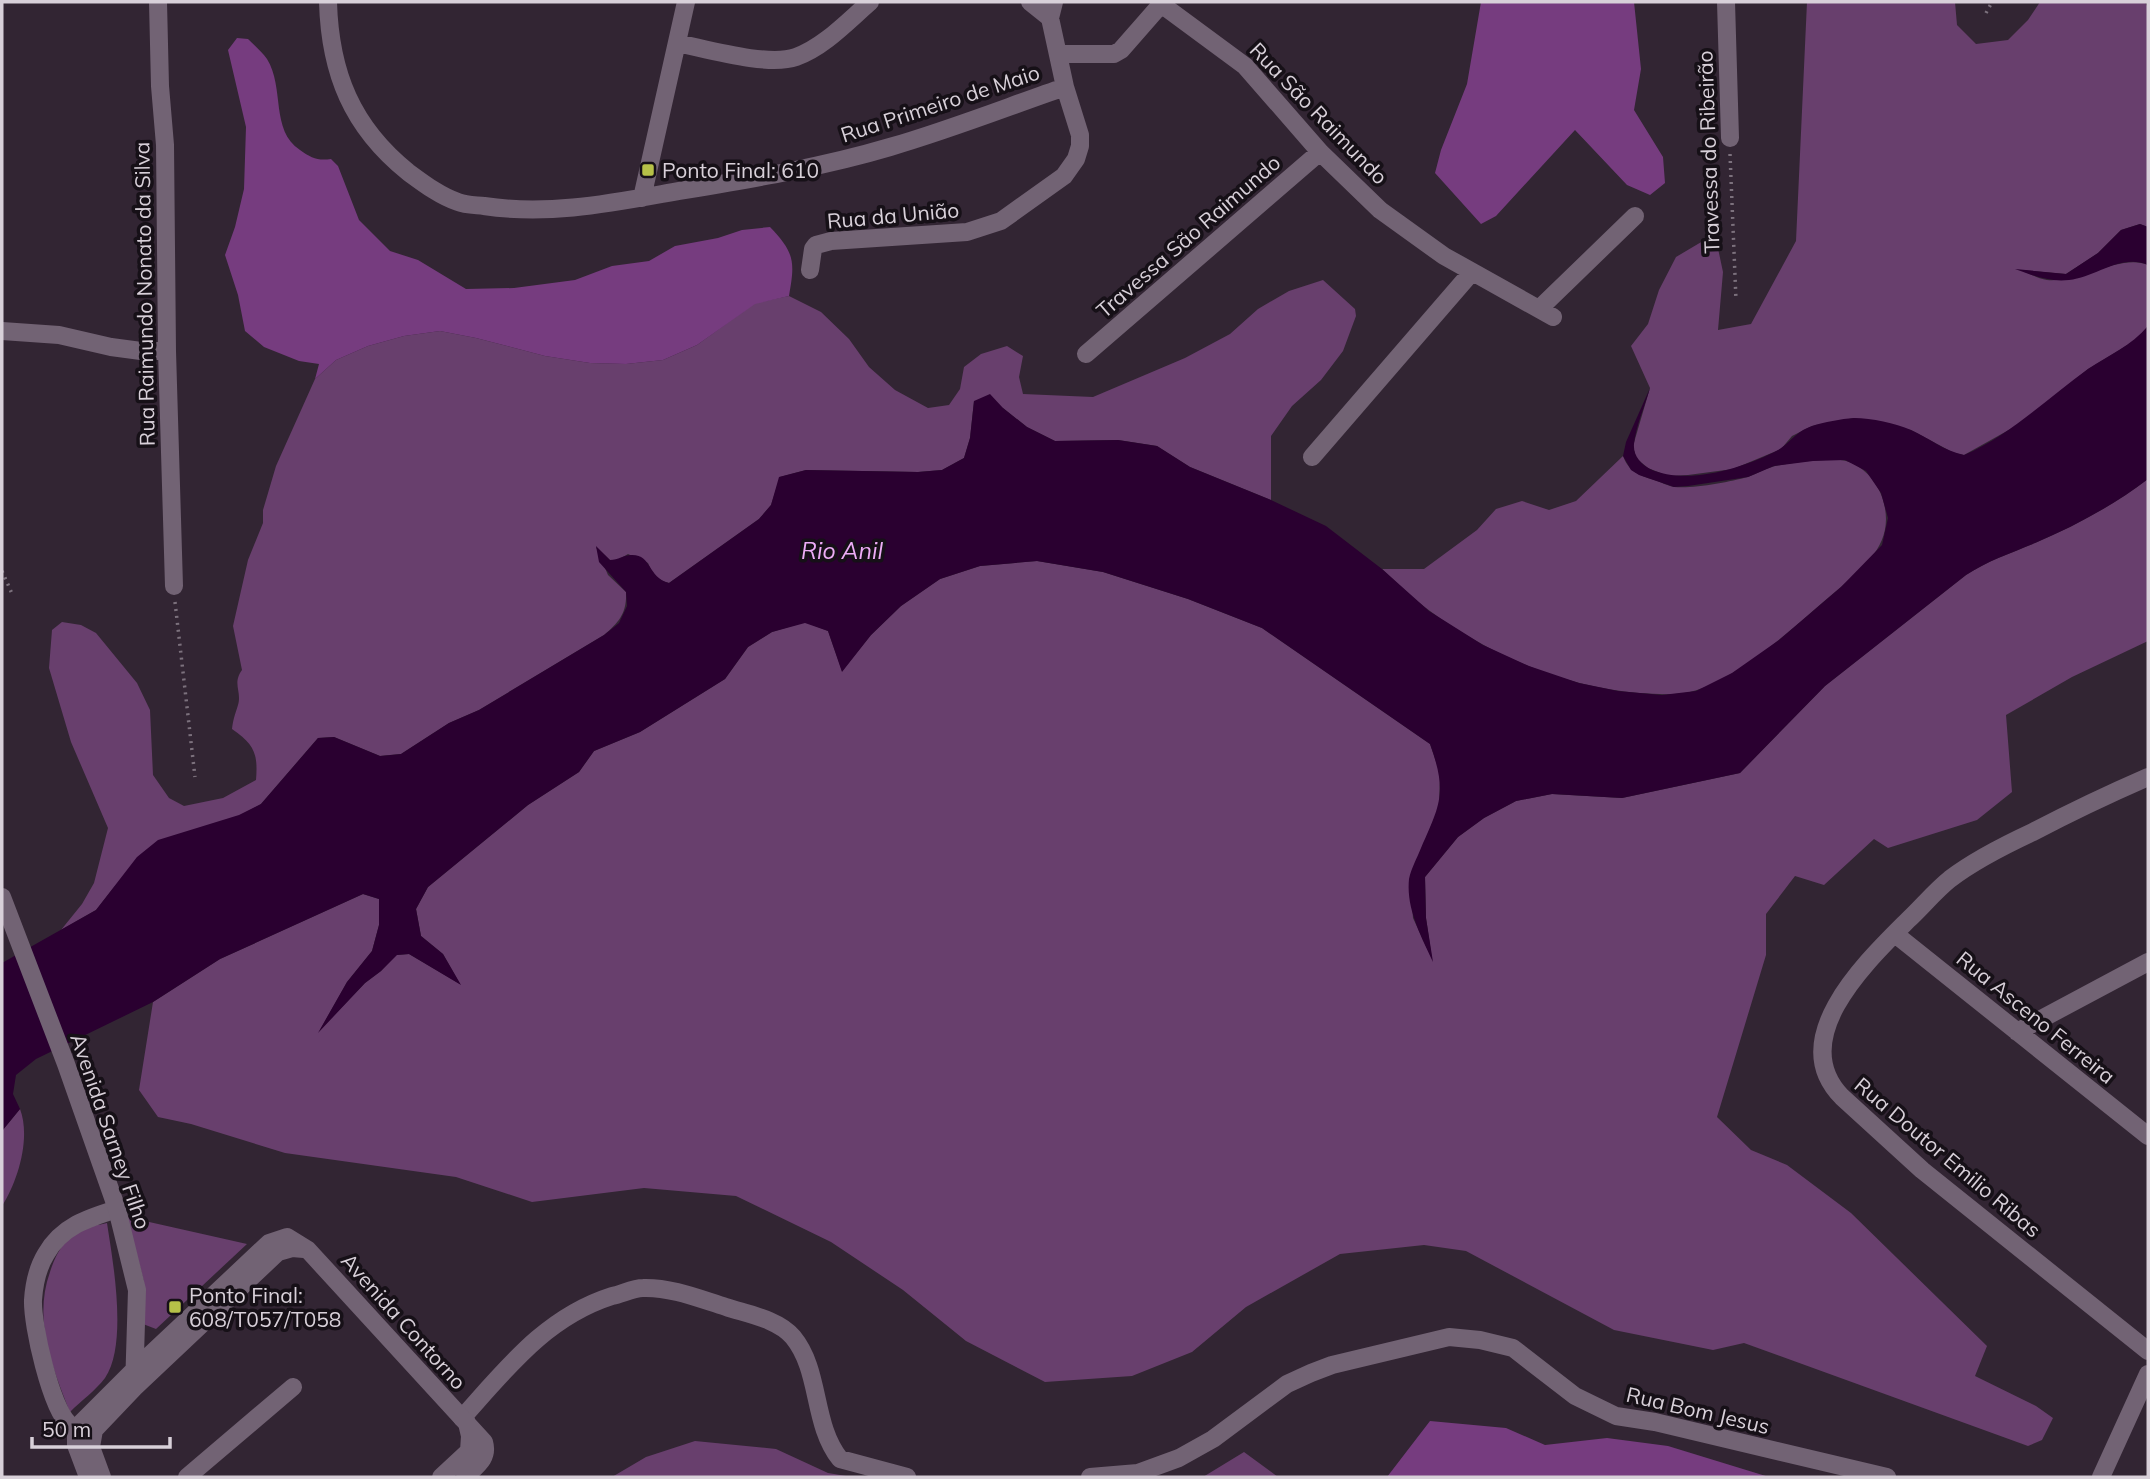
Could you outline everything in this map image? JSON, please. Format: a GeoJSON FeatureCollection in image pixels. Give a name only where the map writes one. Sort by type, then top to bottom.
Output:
{"type":"FeatureCollection","features":[{"type":"Feature","properties":{"kind":"street","name":"Rua Raimundo Nonato da Silva"},"geometry":{"type":"LineString","coordinates":[[158,2],[160,86],[165,145],[167,351],[174,586]]}},
{"type":"Feature","properties":{"kind":"street","name":"Rua Primeiro de Maio"},"geometry":{"type":"LineString","coordinates":[[328,2],[331,49],[340,78],[359,120],[385,153],[423,183],[458,202],[498,208],[563,210],[767,175],[889,148],[1065,87]]}},
{"type":"Feature","properties":{"kind":"street"},"geometry":{"type":"LineString","coordinates":[[642,198],[686,2]]}},
{"type":"Feature","properties":{"kind":"street"},"geometry":{"type":"LineString","coordinates":[[677,43],[766,60],[781,60],[795,57],[817,46],[870,2]]}},
{"type":"Feature","properties":{"kind":"street"},"geometry":{"type":"LineString","coordinates":[[1030,2],[1052,10],[1065,87]]}},
{"type":"Feature","properties":{"kind":"street","name":"Travessa do Ribeirão"},"geometry":{"type":"LineString","coordinates":[[1726,2],[1730,138]]}},
{"type":"Feature","properties":{"kind":"street"},"geometry":{"type":"LineString","coordinates":[[1059,54],[1114,54],[1121,50],[1162,3]]}},
{"type":"Feature","properties":{"kind":"street","name":"Rua São Raimundo"},"geometry":{"type":"LineString","coordinates":[[1162,3],[1245,66],[1320,152],[1380,209],[1471,273],[1546,313],[1635,216]]}},
{"type":"Feature","properties":{"kind":"street","name":"Rua da União"},"geometry":{"type":"LineString","coordinates":[[810,270],[813,249],[822,243],[967,232],[1002,221],[1064,176],[1076,159],[1080,135],[1065,87]]}},
{"type":"Feature","properties":{"kind":"street","name":"Travessa São Raimundo"},"geometry":{"type":"LineString","coordinates":[[1086,354],[1320,152]]}},
{"type":"Feature","properties":{"kind":"street"},"geometry":{"type":"LineString","coordinates":[[1312,457],[1471,273]]}},
{"type":"Feature","properties":{"kind":"street"},"geometry":{"type":"LineString","coordinates":[[2,331],[59,335],[141,351],[167,351]]}},
{"type":"Feature","properties":{"kind":"street","name":"Rua Doutor Emilio Ribas"},"geometry":{"type":"LineString","coordinates":[[2148,777],[2004,846],[1949,879],[1843,991],[1828,1024],[1822,1046],[1823,1069],[1829,1085],[1922,1170],[2148,1351]]}},
{"type":"Feature","properties":{"kind":"street","name":"Avenida Sarney Filho"},"geometry":{"type":"LineString","coordinates":[[2,897],[66,1064],[117,1209],[137,1290],[134,1388]]}},
{"type":"Feature","properties":{"kind":"street","name":"Rua Asceno Ferreira"},"geometry":{"type":"LineString","coordinates":[[1895,934],[2148,1136]]}},
{"type":"Feature","properties":{"kind":"street"},"geometry":{"type":"LineString","coordinates":[[2017,1031],[2148,962]]}},
{"type":"Feature","properties":{"kind":"street"},"geometry":{"type":"LineString","coordinates":[[85,1429],[68,1423],[52,1392],[40,1351],[33,1302],[35,1285],[39,1267],[55,1241],[72,1226],[117,1209]]}},
{"type":"Feature","properties":{"kind":"street","name":"Avenida Contorno"},"geometry":{"type":"LineString","coordinates":[[85,1429],[135,1369],[269,1243],[287,1237],[308,1250],[484,1442],[486,1451],[483,1460],[465,1477]]}},
{"type":"Feature","properties":{"kind":"street"},"geometry":{"type":"LineString","coordinates":[[88,1477],[76,1445],[85,1429],[134,1388],[278,1252],[292,1248],[308,1250]]}},
{"type":"Feature","properties":{"kind":"street"},"geometry":{"type":"LineString","coordinates":[[440,1477],[468,1451],[470,1436],[464,1420],[516,1357],[561,1319],[602,1300],[642,1287],[687,1295],[774,1323],[792,1335],[804,1355],[827,1438],[840,1459],[907,1477]]}},
{"type":"Feature","properties":{"kind":"street","name":"Rua Bom Jesus"},"geometry":{"type":"LineString","coordinates":[[1090,1477],[1138,1473],[1179,1458],[1213,1439],[1287,1384],[1311,1373],[1371,1355],[1449,1337],[1480,1340],[1513,1348],[1575,1396],[1616,1416],[1655,1422],[1886,1477]]}},
{"type":"Feature","properties":{"kind":"street"},"geometry":{"type":"LineString","coordinates":[[2101,1477],[2148,1374]]}},
{"type":"Feature","properties":{"kind":"street"},"geometry":{"type":"LineString","coordinates":[[187,1477],[293,1387]]}},
{"type":"Feature","properties":{"kind":"street"},"geometry":{"type":"LineString","coordinates":[[85,1429],[102,1477]]}},
{"type":"Feature","properties":{"kind":"path"},"geometry":{"type":"LineString","coordinates":[[1986,13],[1992,2]]}},
{"type":"Feature","properties":{"kind":"path","name":"Travessa do Ribeirão"},"geometry":{"type":"LineString","coordinates":[[1730,138],[1736,300]]}},
{"type":"Feature","properties":{"kind":"path"},"geometry":{"type":"LineString","coordinates":[[2,571],[13,596]]}},
{"type":"Feature","properties":{"kind":"path"},"geometry":{"type":"LineString","coordinates":[[174,586],[195,777]]}},
{"type":"Feature","properties":{"kind":"shaded area"},"geometry":{"type":"Polygon","coordinates":[[[1481,2],[1634,2],[1641,69],[1634,110],[1663,157],[1665,183],[1650,195],[1627,185],[1575,130],[1496,216],[1481,224],[1435,173],[1441,150],[1467,84],[1481,2]]]}},
{"type":"Feature","properties":{"kind":"shaded area"},"geometry":{"type":"Polygon","coordinates":[[[1807,2],[1955,2],[1957,25],[1976,44],[2008,40],[2028,20],[2040,2],[2145,2],[2148,8],[2148,227],[2140,224],[2121,230],[2098,253],[2066,274],[2021,270],[2047,280],[2059,280],[2113,265],[2137,262],[2148,265],[2148,326],[2136,340],[2088,369],[2023,422],[1964,455],[1954,453],[1911,430],[1854,418],[1812,426],[1792,436],[1781,449],[1733,469],[1668,476],[1648,468],[1636,458],[1633,446],[1650,388],[1631,346],[1648,324],[1659,290],[1676,257],[1708,238],[1716,239],[1723,272],[1718,330],[1751,324],[1796,241],[1807,2]]]}},
{"type":"Feature","properties":{"kind":"shaded area"},"geometry":{"type":"Polygon","coordinates":[[[237,38],[248,39],[267,59],[276,83],[281,120],[291,142],[311,157],[331,159],[338,166],[359,220],[390,251],[418,260],[466,289],[514,288],[575,280],[612,266],[649,261],[675,246],[718,238],[742,230],[770,227],[789,251],[791,258],[789,296],[755,304],[697,345],[663,360],[626,364],[590,363],[545,356],[440,331],[404,336],[368,346],[336,360],[315,379],[319,364],[299,361],[264,347],[245,331],[238,295],[225,255],[244,189],[246,127],[228,50],[237,38]]]}},
{"type":"Feature","properties":{"kind":"shaded area"},"geometry":{"type":"Polygon","coordinates":[[[1323,280],[1355,309],[1356,316],[1343,351],[1321,380],[1292,406],[1271,436],[1271,500],[1190,467],[1157,446],[1118,440],[1055,441],[1027,427],[1003,408],[974,401],[970,438],[964,458],[942,470],[806,470],[780,477],[771,505],[759,519],[669,583],[656,576],[648,563],[628,554],[618,560],[610,560],[596,547],[608,575],[626,592],[621,616],[604,635],[479,710],[449,723],[401,754],[380,756],[334,737],[318,738],[261,804],[115,886],[96,910],[61,930],[82,904],[94,883],[108,828],[71,742],[49,668],[52,630],[62,622],[81,625],[96,633],[137,683],[150,710],[153,775],[169,798],[184,806],[223,798],[256,780],[253,751],[246,740],[232,729],[239,700],[237,684],[242,670],[233,626],[248,560],[263,523],[263,510],[276,466],[315,379],[336,360],[368,346],[404,336],[440,331],[545,356],[590,363],[626,364],[663,360],[697,345],[755,303],[789,296],[821,312],[849,339],[869,367],[895,390],[928,408],[949,405],[960,389],[964,367],[981,354],[1007,346],[1023,356],[1019,377],[1023,394],[1093,397],[1185,358],[1230,334],[1258,309],[1289,291],[1323,280]]]}},
{"type":"Feature","properties":{"kind":"shaded area"},"geometry":{"type":"Polygon","coordinates":[[[1623,456],[1628,466],[1639,474],[1682,487],[1731,481],[1787,464],[1821,460],[1846,461],[1863,470],[1880,491],[1886,513],[1882,539],[1868,562],[1858,572],[1751,661],[1715,683],[1676,694],[1611,690],[1583,684],[1503,655],[1477,642],[1430,611],[1382,569],[1424,569],[1477,530],[1496,509],[1522,501],[1549,510],[1576,501],[1623,456]]]}},
{"type":"Feature","properties":{"kind":"shaded area"},"geometry":{"type":"Polygon","coordinates":[[[2148,479],[2148,641],[2072,677],[2006,715],[2012,792],[1977,820],[1888,848],[1874,839],[1824,885],[1795,876],[1766,914],[1766,955],[1717,1117],[1751,1150],[1787,1165],[1851,1213],[1987,1346],[1975,1376],[2036,1406],[2053,1418],[2042,1440],[2028,1446],[1744,1343],[1713,1350],[1614,1330],[1466,1251],[1424,1245],[1340,1254],[1246,1307],[1192,1352],[1132,1376],[1045,1382],[966,1341],[903,1290],[831,1242],[736,1196],[644,1188],[532,1202],[456,1177],[285,1153],[191,1124],[158,1117],[139,1090],[153,1002],[220,959],[363,894],[379,899],[379,925],[372,951],[347,982],[320,1030],[396,955],[409,954],[460,984],[443,954],[421,936],[416,909],[428,887],[528,805],[579,772],[594,751],[640,732],[725,679],[748,647],[772,632],[805,622],[828,631],[842,671],[871,635],[901,606],[940,579],[980,566],[1037,561],[1103,572],[1188,599],[1262,628],[1430,744],[1440,773],[1439,807],[1410,876],[1413,918],[1432,959],[1426,918],[1425,877],[1458,837],[1484,818],[1516,801],[1552,794],[1622,798],[1740,773],[1825,686],[1966,575],[2079,522],[2122,498],[2148,479]]]}},
{"type":"Feature","properties":{"kind":"shaded area"},"geometry":{"type":"Polygon","coordinates":[[[20,1109],[24,1133],[21,1159],[2,1206],[2,1131],[20,1109]]]}},
{"type":"Feature","properties":{"kind":"shaded area"},"geometry":{"type":"Polygon","coordinates":[[[127,1217],[247,1244],[156,1329],[143,1324],[144,1282],[127,1217]]]}},
{"type":"Feature","properties":{"kind":"shaded area"},"geometry":{"type":"Polygon","coordinates":[[[107,1223],[117,1302],[116,1345],[105,1378],[70,1412],[47,1343],[43,1307],[45,1290],[55,1259],[65,1243],[84,1229],[107,1223]]]}},
{"type":"Feature","properties":{"kind":"shaded area"},"geometry":{"type":"Polygon","coordinates":[[[1430,1421],[1506,1428],[1545,1445],[1607,1438],[1668,1446],[1769,1477],[1387,1477],[1430,1421]]]}},
{"type":"Feature","properties":{"kind":"shaded area"},"geometry":{"type":"Polygon","coordinates":[[[695,1441],[776,1449],[828,1473],[852,1477],[612,1477],[646,1457],[695,1441]]]}},
{"type":"Feature","properties":{"kind":"shaded area"},"geometry":{"type":"Polygon","coordinates":[[[1244,1452],[1278,1477],[1203,1477],[1244,1452]]]}},
{"type":"Feature","properties":{"kind":"water"},"geometry":{"type":"Polygon","coordinates":[[[2140,224],[2148,227],[2148,265],[2128,262],[2069,280],[2042,278],[2015,269],[2066,274],[2098,253],[2121,230],[2140,224]]]}},
{"type":"Feature","properties":{"kind":"water","name":"Rio Anil"},"geometry":{"type":"Polygon","coordinates":[[[2148,326],[2148,479],[2122,498],[2079,522],[1966,575],[1825,686],[1740,773],[1622,798],[1552,794],[1516,801],[1484,818],[1458,837],[1425,877],[1426,918],[1433,962],[1415,922],[1409,890],[1411,871],[1433,820],[1439,797],[1439,774],[1430,744],[1262,628],[1188,599],[1103,572],[1037,561],[980,566],[940,579],[901,606],[871,635],[842,672],[828,631],[805,623],[772,632],[748,647],[725,679],[640,732],[594,751],[579,772],[528,805],[428,887],[416,909],[421,936],[443,954],[461,985],[409,954],[397,955],[365,983],[318,1033],[347,982],[372,951],[379,925],[379,899],[363,894],[220,959],[153,1002],[36,1059],[16,1075],[13,1094],[20,1109],[2,1131],[2,963],[96,910],[137,857],[158,840],[239,815],[261,804],[318,738],[334,737],[380,756],[401,754],[449,723],[479,710],[604,635],[619,623],[627,606],[626,592],[599,562],[596,546],[610,560],[631,555],[643,558],[657,576],[669,583],[759,519],[771,505],[779,477],[806,470],[942,470],[964,458],[970,438],[974,401],[990,394],[1027,427],[1055,441],[1118,440],[1157,446],[1190,467],[1326,526],[1382,569],[1429,611],[1483,645],[1529,666],[1579,683],[1618,691],[1662,695],[1696,691],[1732,673],[1779,640],[1841,587],[1882,545],[1888,518],[1881,493],[1866,471],[1845,460],[1774,466],[1748,477],[1688,486],[1674,487],[1639,475],[1631,470],[1623,456],[1626,442],[1650,388],[1634,448],[1636,456],[1644,465],[1665,474],[1681,476],[1715,473],[1749,463],[1778,450],[1801,431],[1812,426],[1854,418],[1898,425],[1950,451],[1964,455],[2013,427],[2088,369],[2127,345],[2148,326]]]}},
{"type":"Feature","properties":{"kind":"place","name":"Ponto Final: 610"},"geometry":{"type":"Point","coordinates":[648,170]}},
{"type":"Feature","properties":{"kind":"place","name":"Ponto Final: 608/T057/T058"},"geometry":{"type":"Point","coordinates":[175,1307]}}]}
